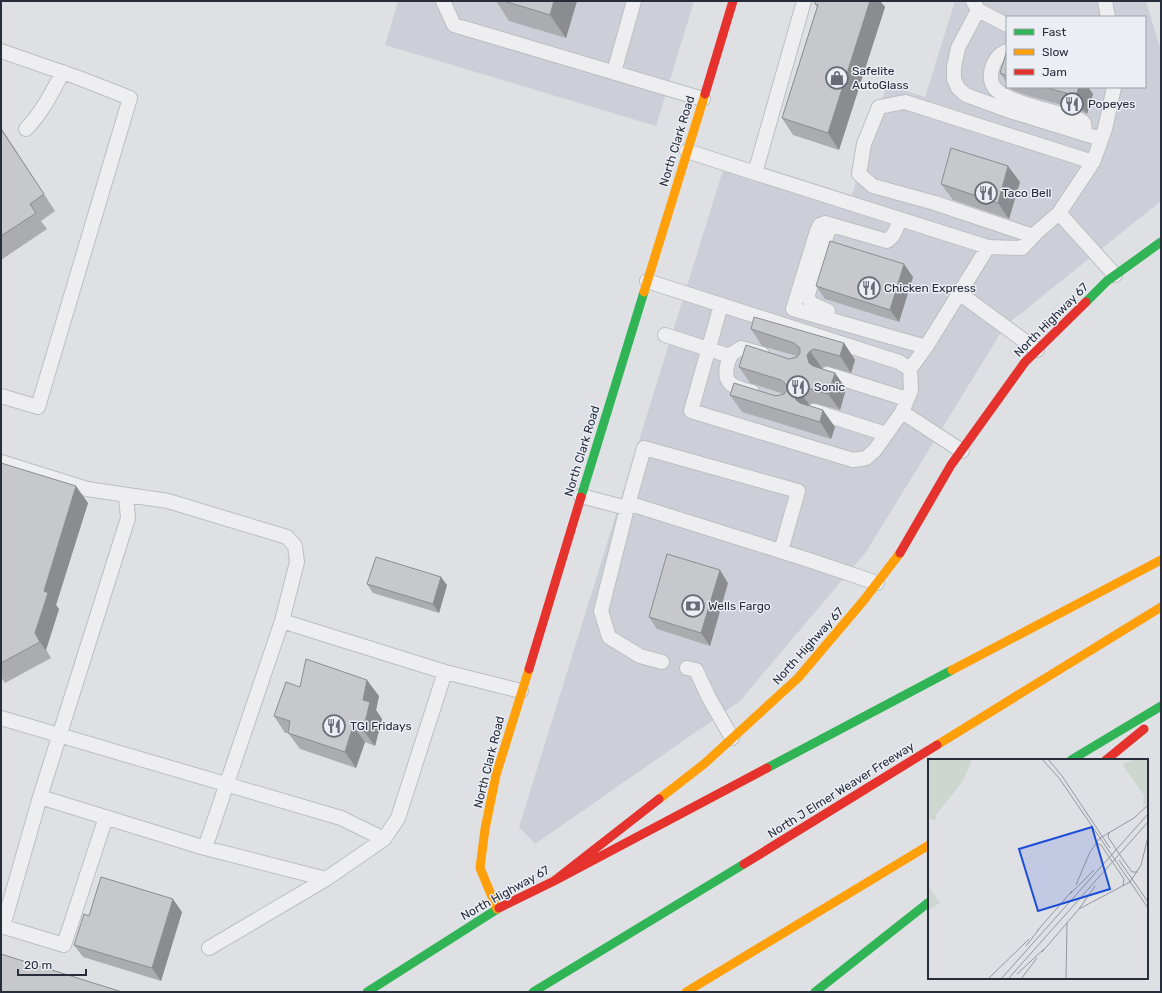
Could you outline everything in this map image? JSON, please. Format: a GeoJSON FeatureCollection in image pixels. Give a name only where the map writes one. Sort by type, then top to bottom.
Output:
{"type":"FeatureCollection","features":[{"type":"Feature","properties":{"kind":"main road","name":"North Clark Road"},"geometry":{"type":"LineString","coordinates":[[497,909],[480,868],[485,829],[496,775],[733,1]]}},
{"type":"Feature","properties":{"kind":"main road","name":"North Highway 67"},"geometry":{"type":"LineString","coordinates":[[366,992],[497,909],[554,881],[704,764],[798,678],[878,583],[901,551],[951,465],[1025,362],[1107,281],[1161,242]]}},
{"type":"Feature","properties":{"kind":"main road"},"geometry":{"type":"LineString","coordinates":[[1149,250],[1161,255]]}},
{"type":"Feature","properties":{"kind":"main road"},"geometry":{"type":"LineString","coordinates":[[554,881],[1161,560]]}},
{"type":"Feature","properties":{"kind":"main road","name":"North J Elmer Weaver Freeway"},"geometry":{"type":"LineString","coordinates":[[533,992],[664,914],[1161,608]]}},
{"type":"Feature","properties":{"kind":"main road"},"geometry":{"type":"LineString","coordinates":[[1073,759],[1161,706]]}},
{"type":"Feature","properties":{"kind":"main road"},"geometry":{"type":"LineString","coordinates":[[1107,759],[1156,719]]}},
{"type":"Feature","properties":{"kind":"main road"},"geometry":{"type":"LineString","coordinates":[[686,992],[928,846]]}},
{"type":"Feature","properties":{"kind":"main road"},"geometry":{"type":"LineString","coordinates":[[815,992],[928,903]]}},
{"type":"Feature","properties":{"kind":"lane"},"geometry":{"type":"LineString","coordinates":[[443,1],[454,25],[703,99]]}},
{"type":"Feature","properties":{"kind":"lane"},"geometry":{"type":"LineString","coordinates":[[614,72],[634,1]]}},
{"type":"Feature","properties":{"kind":"lane"},"geometry":{"type":"LineString","coordinates":[[755,173],[804,1]]}},
{"type":"Feature","properties":{"kind":"lane"},"geometry":{"type":"LineString","coordinates":[[1105,1],[1108,16]]}},
{"type":"Feature","properties":{"kind":"lane"},"geometry":{"type":"LineString","coordinates":[[1006,24],[975,5],[958,48],[954,67],[954,79],[958,88],[966,95],[1007,110],[1101,139]]}},
{"type":"Feature","properties":{"kind":"lane"},"geometry":{"type":"LineString","coordinates":[[1,51],[63,72],[130,98],[38,407],[1,396]]}},
{"type":"Feature","properties":{"kind":"lane"},"geometry":{"type":"LineString","coordinates":[[1006,51],[1003,52],[997,58],[993,66],[991,78],[993,86],[997,91],[1011,99],[1070,116],[1082,121],[1084,124],[1084,134]]}},
{"type":"Feature","properties":{"kind":"lane"},"geometry":{"type":"LineString","coordinates":[[26,129],[45,104],[63,72]]}},
{"type":"Feature","properties":{"kind":"lane"},"geometry":{"type":"LineString","coordinates":[[687,151],[988,247],[1022,248],[1033,236],[1060,213],[1093,162],[1105,129],[1114,88]]}},
{"type":"Feature","properties":{"kind":"lane"},"geometry":{"type":"LineString","coordinates":[[1033,236],[935,203],[873,186],[859,174],[864,144],[879,107],[905,102],[1093,162]]}},
{"type":"Feature","properties":{"kind":"lane"},"geometry":{"type":"LineString","coordinates":[[1060,213],[1115,275]]}},
{"type":"Feature","properties":{"kind":"lane"},"geometry":{"type":"LineString","coordinates":[[899,219],[897,229],[892,237],[887,241],[824,223],[820,225],[793,308],[926,347]]}},
{"type":"Feature","properties":{"kind":"lane"},"geometry":{"type":"LineString","coordinates":[[721,305],[691,411],[853,460],[866,458],[875,450],[904,405],[911,390],[910,369],[926,347],[988,247]]}},
{"type":"Feature","properties":{"kind":"lane"},"geometry":{"type":"LineString","coordinates":[[647,282],[899,362],[910,369]]}},
{"type":"Feature","properties":{"kind":"lane"},"geometry":{"type":"LineString","coordinates":[[959,293],[1037,350]]}},
{"type":"Feature","properties":{"kind":"lane"},"geometry":{"type":"LineString","coordinates":[[665,335],[730,356]]}},
{"type":"Feature","properties":{"kind":"lane"},"geometry":{"type":"LineString","coordinates":[[761,395],[729,383],[726,374],[730,356],[741,348],[776,359]]}},
{"type":"Feature","properties":{"kind":"lane"},"geometry":{"type":"LineString","coordinates":[[827,374],[904,405],[962,451]]}},
{"type":"Feature","properties":{"kind":"lane"},"geometry":{"type":"LineString","coordinates":[[814,412],[886,434]]}},
{"type":"Feature","properties":{"kind":"lane"},"geometry":{"type":"LineString","coordinates":[[662,662],[640,656],[609,637],[601,611],[644,448],[798,491],[781,551]]}},
{"type":"Feature","properties":{"kind":"lane"},"geometry":{"type":"LineString","coordinates":[[1,462],[87,489],[126,496],[168,501],[286,537],[295,546],[297,562],[282,622],[205,848]]}},
{"type":"Feature","properties":{"kind":"lane"},"geometry":{"type":"LineString","coordinates":[[106,816],[64,944],[2,926],[40,797],[128,518],[126,496]]}},
{"type":"Feature","properties":{"kind":"lane"},"geometry":{"type":"LineString","coordinates":[[581,496],[627,508],[634,506],[781,551],[878,583]]}},
{"type":"Feature","properties":{"kind":"lane"},"geometry":{"type":"LineString","coordinates":[[282,622],[445,672],[521,691]]}},
{"type":"Feature","properties":{"kind":"lane"},"geometry":{"type":"LineString","coordinates":[[687,668],[696,670],[709,698],[732,738]]}},
{"type":"Feature","properties":{"kind":"lane"},"geometry":{"type":"LineString","coordinates":[[209,948],[326,879],[384,839],[398,818],[445,672]]}},
{"type":"Feature","properties":{"kind":"lane"},"geometry":{"type":"LineString","coordinates":[[1,718],[341,818],[384,839]]}},
{"type":"Feature","properties":{"kind":"lane"},"geometry":{"type":"LineString","coordinates":[[40,797],[106,816],[205,848],[326,879]]}},
{"type":"Feature","properties":{"kind":"shaded area"},"geometry":{"type":"Polygon","coordinates":[[[398,1],[694,1],[656,126],[385,45],[398,1]]]}},
{"type":"Feature","properties":{"kind":"shaded area"},"geometry":{"type":"Polygon","coordinates":[[[955,1],[1146,1],[1161,51],[1161,201],[1005,326],[866,552],[739,702],[535,844],[519,827],[723,170],[847,210],[887,85],[925,97],[955,1]]]}},
{"type":"Feature","properties":{"kind":"building"},"geometry":{"type":"Polygon","coordinates":[[[504,1],[554,1],[550,15],[504,1]]]}},
{"type":"Feature","properties":{"kind":"building","name":"Safelite AutoGlass"},"geometry":{"type":"Polygon","coordinates":[[[815,1],[870,1],[828,133],[782,118],[818,5],[815,4],[815,1]]]}},
{"type":"Feature","properties":{"kind":"building"},"geometry":{"type":"Polygon","coordinates":[[[1006,53],[1006,76],[1000,73],[1006,53]]]}},
{"type":"Feature","properties":{"kind":"building"},"geometry":{"type":"Polygon","coordinates":[[[1048,88],[1079,88],[1075,98],[1066,93],[1048,88]]]}},
{"type":"Feature","properties":{"kind":"building"},"geometry":{"type":"Polygon","coordinates":[[[1,129],[44,194],[30,204],[36,213],[1,236],[1,129]]]}},
{"type":"Feature","properties":{"kind":"building"},"geometry":{"type":"Polygon","coordinates":[[[951,148],[1008,166],[998,203],[941,184],[951,148]]]}},
{"type":"Feature","properties":{"kind":"building","name":"Chicken Express"},"geometry":{"type":"Polygon","coordinates":[[[830,241],[904,264],[890,310],[816,286],[830,241]]]}},
{"type":"Feature","properties":{"kind":"building"},"geometry":{"type":"Polygon","coordinates":[[[754,317],[844,343],[840,356],[814,349],[807,355],[809,363],[813,366],[835,373],[828,394],[801,386],[794,392],[796,400],[800,403],[823,410],[820,422],[730,395],[734,383],[776,396],[784,394],[787,390],[787,385],[781,380],[739,367],[746,345],[789,359],[797,357],[800,353],[800,348],[794,343],[751,329],[754,317]]]}},
{"type":"Feature","properties":{"kind":"building"},"geometry":{"type":"Polygon","coordinates":[[[1,463],[76,486],[44,591],[48,593],[35,633],[40,642],[1,663],[1,463]]]}},
{"type":"Feature","properties":{"kind":"building"},"geometry":{"type":"Polygon","coordinates":[[[667,554],[720,570],[701,633],[649,617],[667,554]]]}},
{"type":"Feature","properties":{"kind":"building"},"geometry":{"type":"Polygon","coordinates":[[[376,557],[441,577],[433,604],[367,584],[376,557]]]}},
{"type":"Feature","properties":{"kind":"building","name":"TGI Fridays"},"geometry":{"type":"Polygon","coordinates":[[[306,659],[367,680],[363,700],[370,702],[363,730],[353,726],[345,752],[288,733],[290,721],[274,716],[286,682],[300,687],[306,659]]]}},
{"type":"Feature","properties":{"kind":"building"},"geometry":{"type":"Polygon","coordinates":[[[101,877],[173,899],[152,968],[74,945],[84,914],[89,916],[101,877]]]}},
{"type":"Feature","properties":{"kind":"building"},"geometry":{"type":"Polygon","coordinates":[[[1,954],[122,992],[1,992],[1,954]]]}},
{"type":"Feature","properties":{"kind":"traffic: fast"},"geometry":{"type":"LineString","coordinates":[[1086,302],[1107,281],[1161,242]]}},
{"type":"Feature","properties":{"kind":"traffic: fast"},"geometry":{"type":"LineString","coordinates":[[581,497],[644,292]]}},
{"type":"Feature","properties":{"kind":"traffic: fast"},"geometry":{"type":"LineString","coordinates":[[767,768],[952,670]]}},
{"type":"Feature","properties":{"kind":"traffic: fast"},"geometry":{"type":"LineString","coordinates":[[1073,759],[1161,706]]}},
{"type":"Feature","properties":{"kind":"traffic: fast"},"geometry":{"type":"LineString","coordinates":[[533,992],[744,864]]}},
{"type":"Feature","properties":{"kind":"traffic: fast"},"geometry":{"type":"LineString","coordinates":[[815,992],[928,903]]}},
{"type":"Feature","properties":{"kind":"traffic: fast"},"geometry":{"type":"LineString","coordinates":[[367,992],[499,908]]}},
{"type":"Feature","properties":{"kind":"traffic: slow"},"geometry":{"type":"LineString","coordinates":[[644,292],[705,94]]}},
{"type":"Feature","properties":{"kind":"traffic: slow"},"geometry":{"type":"LineString","coordinates":[[659,799],[704,764],[798,678],[864,600],[900,553]]}},
{"type":"Feature","properties":{"kind":"traffic: slow"},"geometry":{"type":"LineString","coordinates":[[952,670],[1161,560]]}},
{"type":"Feature","properties":{"kind":"traffic: slow"},"geometry":{"type":"LineString","coordinates":[[937,745],[1161,607]]}},
{"type":"Feature","properties":{"kind":"traffic: slow"},"geometry":{"type":"LineString","coordinates":[[497,909],[480,868],[485,829],[496,775],[529,669]]}},
{"type":"Feature","properties":{"kind":"traffic: slow"},"geometry":{"type":"LineString","coordinates":[[686,992],[928,846]]}},
{"type":"Feature","properties":{"kind":"traffic: jam"},"geometry":{"type":"LineString","coordinates":[[705,94],[733,1]]}},
{"type":"Feature","properties":{"kind":"traffic: jam"},"geometry":{"type":"LineString","coordinates":[[900,553],[951,465],[1025,362],[1086,302]]}},
{"type":"Feature","properties":{"kind":"traffic: jam"},"geometry":{"type":"LineString","coordinates":[[529,669],[581,497]]}},
{"type":"Feature","properties":{"kind":"traffic: jam"},"geometry":{"type":"LineString","coordinates":[[1107,759],[1144,729]]}},
{"type":"Feature","properties":{"kind":"traffic: jam"},"geometry":{"type":"LineString","coordinates":[[744,864],[937,745]]}},
{"type":"Feature","properties":{"kind":"traffic: jam"},"geometry":{"type":"LineString","coordinates":[[554,881],[767,768]]}},
{"type":"Feature","properties":{"kind":"traffic: jam"},"geometry":{"type":"LineString","coordinates":[[499,908],[554,881],[659,799]]}},
{"type":"Feature","properties":{"kind":"place","name":"Safelite AutoGlass"},"geometry":{"type":"Point","coordinates":[837,78]}},
{"type":"Feature","properties":{"kind":"place","name":"Popeyes"},"geometry":{"type":"Point","coordinates":[1072,104]}},
{"type":"Feature","properties":{"kind":"place","name":"Taco Bell"},"geometry":{"type":"Point","coordinates":[986,193]}},
{"type":"Feature","properties":{"kind":"place","name":"Chicken Express"},"geometry":{"type":"Point","coordinates":[869,288]}},
{"type":"Feature","properties":{"kind":"place","name":"Sonic"},"geometry":{"type":"Point","coordinates":[798,387]}},
{"type":"Feature","properties":{"kind":"place","name":"Wells Fargo"},"geometry":{"type":"Point","coordinates":[693,606]}},
{"type":"Feature","properties":{"kind":"place","name":"TGI Fridays"},"geometry":{"type":"Point","coordinates":[334,726]}}]}
